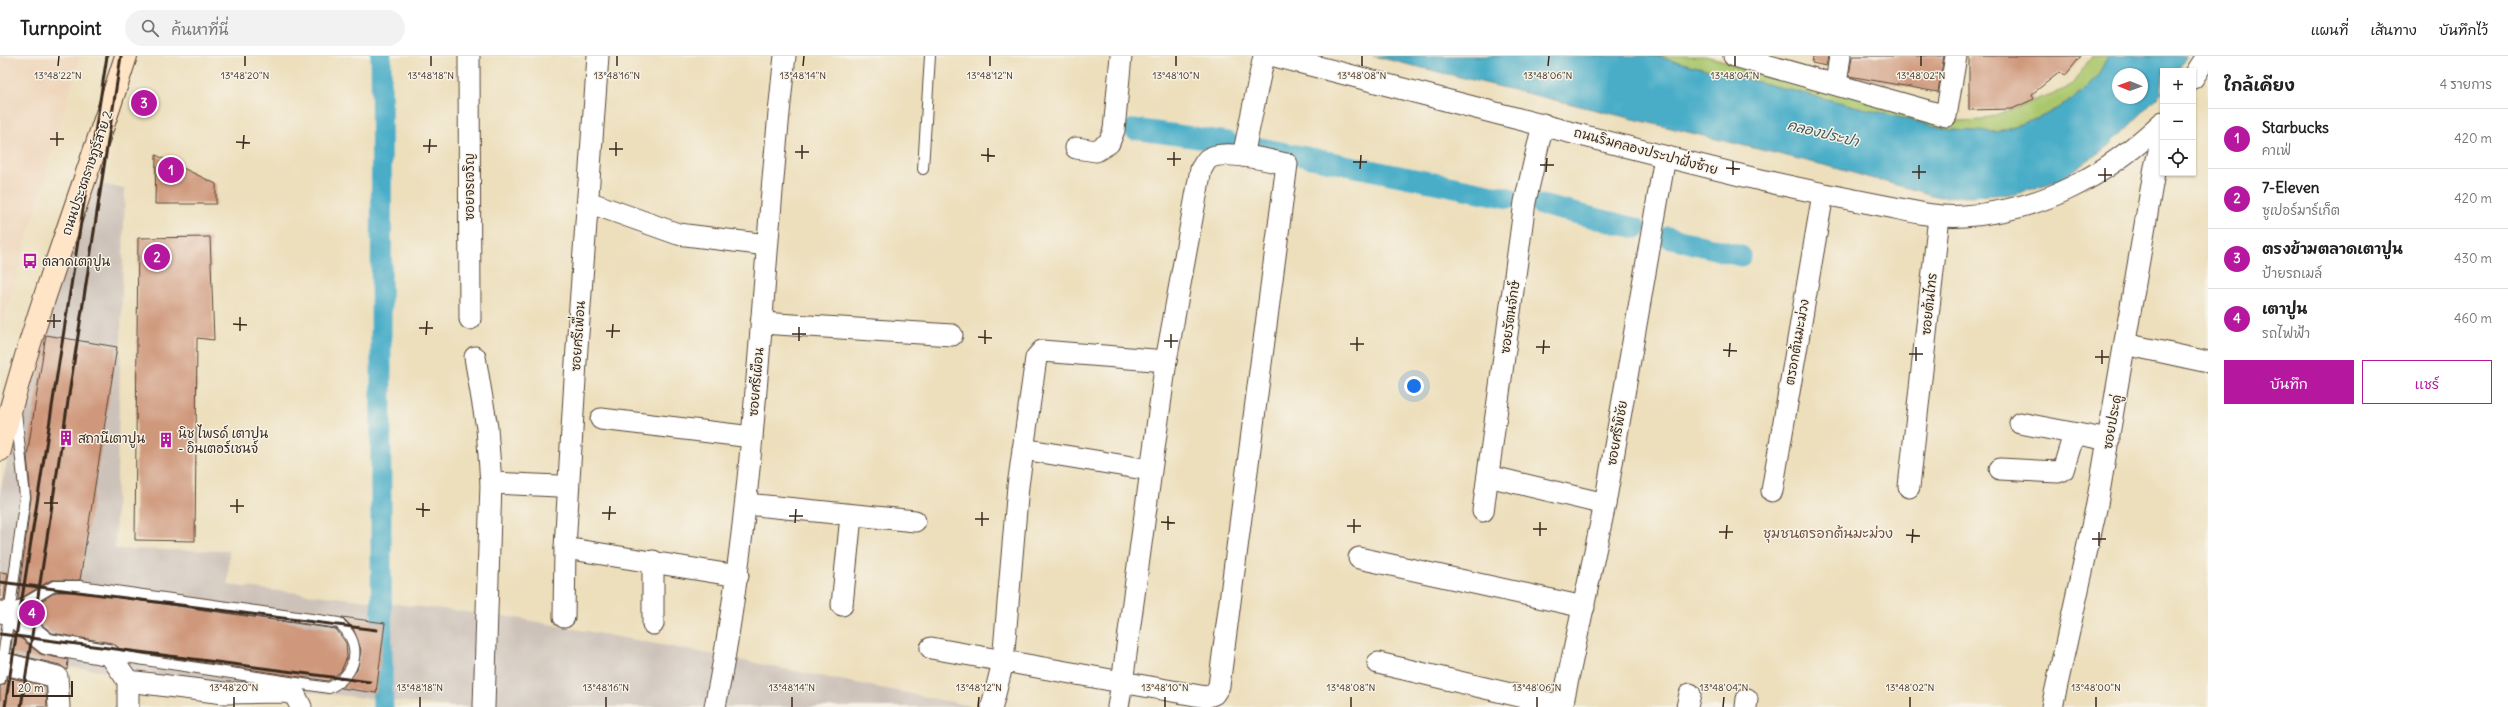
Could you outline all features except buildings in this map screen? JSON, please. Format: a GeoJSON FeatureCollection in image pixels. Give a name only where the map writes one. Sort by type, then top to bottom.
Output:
{"type":"FeatureCollection","features":[{"type":"Feature","properties":{"kind":"main road","name":"ถนนประชาราษฎร์สาย 2"},"geometry":{"type":"LineString","coordinates":[[0,450],[14,392],[42,302],[126,56]]}},
{"type":"Feature","properties":{"kind":"street","name":"ซอยจรเจริญ"},"geometry":{"type":"LineString","coordinates":[[470,56],[470,319]]}},
{"type":"Feature","properties":{"kind":"street","name":"ซอยศรีเพื่อน"},"geometry":{"type":"LineString","coordinates":[[564,617],[565,548],[576,362],[598,56]]}},
{"type":"Feature","properties":{"kind":"street","name":"ซอยศรีเผือน"},"geometry":{"type":"LineString","coordinates":[[714,707],[738,576],[746,504],[767,245],[785,56]]}},
{"type":"Feature","properties":{"kind":"street"},"geometry":{"type":"LineString","coordinates":[[1076,148],[1096,151],[1109,143],[1114,130],[1121,56]]}},
{"type":"Feature","properties":{"kind":"street"},"geometry":{"type":"LineString","coordinates":[[1243,156],[1264,56]]}},
{"type":"Feature","properties":{"kind":"street","name":"ถนนริมคลองประปาฝั่งซ้าย"},"geometry":{"type":"LineString","coordinates":[[1275,56],[1543,124],[1665,157],[1823,194],[1939,217],[1964,216],[2018,208],[2050,198],[2075,187],[2100,172],[2134,149],[2160,125]]}},
{"type":"Feature","properties":{"kind":"street"},"geometry":{"type":"LineString","coordinates":[[1734,56],[1771,61],[1836,84],[1946,116],[1956,56]]}},
{"type":"Feature","properties":{"kind":"street"},"geometry":{"type":"LineString","coordinates":[[1836,84],[1840,56]]}},
{"type":"Feature","properties":{"kind":"street"},"geometry":{"type":"LineString","coordinates":[[2196,73],[2207,56]]}},
{"type":"Feature","properties":{"kind":"street","name":"ซอยรัตนจักษ์"},"geometry":{"type":"LineString","coordinates":[[1483,511],[1525,202],[1543,124]]}},
{"type":"Feature","properties":{"kind":"street","name":"ซอยประดู่"},"geometry":{"type":"LineString","coordinates":[[2052,707],[2097,504],[2155,167],[2162,140]]}},
{"type":"Feature","properties":{"kind":"street"},"geometry":{"type":"LineString","coordinates":[[931,648],[1122,683],[1176,690],[1206,697],[1214,694],[1219,686],[1287,164],[1243,156],[1213,157],[1208,159],[1201,169],[1166,361],[1150,470],[1122,683],[1118,707]]}},
{"type":"Feature","properties":{"kind":"street","name":"ซอยศรีพิชัย"},"geometry":{"type":"LineString","coordinates":[[1562,706],[1605,504],[1665,157]]}},
{"type":"Feature","properties":{"kind":"street","name":"ตรอกต้นมะม่วง"},"geometry":{"type":"LineString","coordinates":[[1772,491],[1823,194]]}},
{"type":"Feature","properties":{"kind":"street"},"geometry":{"type":"LineString","coordinates":[[588,202],[678,234],[767,245]]}},
{"type":"Feature","properties":{"kind":"street","name":"ซอยต้นไทร"},"geometry":{"type":"LineString","coordinates":[[1909,487],[1939,217]]}},
{"type":"Feature","properties":{"kind":"street"},"geometry":{"type":"LineString","coordinates":[[761,323],[952,335]]}},
{"type":"Feature","properties":{"kind":"street"},"geometry":{"type":"LineString","coordinates":[[2125,344],[2208,362]]}},
{"type":"Feature","properties":{"kind":"street"},"geometry":{"type":"LineString","coordinates":[[992,706],[1004,662],[1023,449],[1036,358],[1042,351],[1166,361]]}},
{"type":"Feature","properties":{"kind":"street"},"geometry":{"type":"LineString","coordinates":[[475,357],[487,428],[491,483],[484,707]]}},
{"type":"Feature","properties":{"kind":"street"},"geometry":{"type":"LineString","coordinates":[[601,419],[752,437]]}},
{"type":"Feature","properties":{"kind":"street"},"geometry":{"type":"LineString","coordinates":[[2020,423],[2108,440]]}},
{"type":"Feature","properties":{"kind":"street"},"geometry":{"type":"LineString","coordinates":[[2000,469],[2058,472],[2063,470],[2074,434]]}},
{"type":"Feature","properties":{"kind":"street"},"geometry":{"type":"LineString","coordinates":[[1023,449],[1150,470]]}},
{"type":"Feature","properties":{"kind":"street"},"geometry":{"type":"LineString","coordinates":[[1488,476],[1605,504]]}},
{"type":"Feature","properties":{"kind":"street"},"geometry":{"type":"LineString","coordinates":[[491,483],[558,486]]}},
{"type":"Feature","properties":{"kind":"street"},"geometry":{"type":"LineString","coordinates":[[746,504],[851,516],[915,521]]}},
{"type":"Feature","properties":{"kind":"street"},"geometry":{"type":"LineString","coordinates":[[842,605],[851,516]]}},
{"type":"Feature","properties":{"kind":"street"},"geometry":{"type":"LineString","coordinates":[[565,548],[738,576]]}},
{"type":"Feature","properties":{"kind":"street"},"geometry":{"type":"LineString","coordinates":[[1359,558],[1584,607]]}},
{"type":"Feature","properties":{"kind":"street"},"geometry":{"type":"LineString","coordinates":[[652,624],[653,562]]}},
{"type":"Feature","properties":{"kind":"street"},"geometry":{"type":"LineString","coordinates":[[4,612],[47,644],[110,655],[128,681],[128,707]]}},
{"type":"Feature","properties":{"kind":"street"},"geometry":{"type":"LineString","coordinates":[[1378,663],[1562,706]]}},
{"type":"Feature","properties":{"kind":"street"},"geometry":{"type":"LineString","coordinates":[[1,672],[57,677],[59,707]]}},
{"type":"Feature","properties":{"kind":"street"},"geometry":{"type":"LineString","coordinates":[[128,681],[224,700],[286,692],[295,695],[300,707]]}},
{"type":"Feature","properties":{"kind":"lane"},"geometry":{"type":"LineString","coordinates":[[923,169],[930,56]]}},
{"type":"Feature","properties":{"kind":"lane"},"geometry":{"type":"LineString","coordinates":[[1,672],[4,612],[25,497],[14,392]]}},
{"type":"Feature","properties":{"kind":"lane"},"geometry":{"type":"LineString","coordinates":[[4,612],[54,586],[80,586],[339,623],[350,633],[354,648],[350,672],[340,683],[329,688],[110,655]]}},
{"type":"Feature","properties":{"kind":"shaded area","name":"ตลาดเตาปูน"},"geometry":{"type":"Polygon","coordinates":[[[0,56],[80,56],[0,334],[0,56]]]}},
{"type":"Feature","properties":{"kind":"shaded area"},"geometry":{"type":"Polygon","coordinates":[[[92,182],[125,189],[115,549],[229,551],[228,585],[511,617],[710,654],[977,707],[453,707],[55,666],[47,707],[0,707],[0,491],[43,314],[92,182]]]}},
{"type":"Feature","properties":{"kind":"green space"},"geometry":{"type":"Polygon","coordinates":[[[1654,56],[1705,56],[1958,121],[1982,120],[2065,89],[2073,83],[2092,56],[2108,56],[2097,77],[2071,101],[2039,118],[1996,132],[1950,130],[1654,56]]]}},
{"type":"Feature","properties":{"kind":"water","name":"คลองประปา"},"geometry":{"type":"Polygon","coordinates":[[[1373,56],[1654,56],[1950,130],[1996,132],[2039,118],[2071,101],[2097,77],[2108,56],[2187,56],[2179,68],[2160,68],[2160,95],[2110,145],[2059,180],[2016,194],[1940,197],[1828,166],[1373,56]]]}},
{"type":"Feature","properties":{"kind":"waterway"},"geometry":{"type":"LineString","coordinates":[[381,56],[381,544],[383,707]]}},
{"type":"Feature","properties":{"kind":"waterway"},"geometry":{"type":"LineString","coordinates":[[1134,129],[1228,142]]}},
{"type":"Feature","properties":{"kind":"waterway"},"geometry":{"type":"LineString","coordinates":[[1261,148],[1509,198]]}},
{"type":"Feature","properties":{"kind":"waterway"},"geometry":{"type":"LineString","coordinates":[[1541,205],[1636,228]]}},
{"type":"Feature","properties":{"kind":"waterway"},"geometry":{"type":"LineString","coordinates":[[1668,237],[1741,256]]}},
{"type":"Feature","properties":{"kind":"railway"},"geometry":{"type":"LineString","coordinates":[[5,707],[107,56]]}},
{"type":"Feature","properties":{"kind":"railway"},"geometry":{"type":"LineString","coordinates":[[21,707],[121,56]]}},
{"type":"Feature","properties":{"kind":"railway"},"geometry":{"type":"LineString","coordinates":[[0,582],[377,630]]}},
{"type":"Feature","properties":{"kind":"railway"},"geometry":{"type":"LineString","coordinates":[[0,634],[370,682]]}},
{"type":"Feature","properties":{"kind":"place","name":"ตรงข้ามตลาดเตาปูน"},"geometry":{"type":"Point","coordinates":[144,103]}},
{"type":"Feature","properties":{"kind":"place","name":"Starbucks"},"geometry":{"type":"Point","coordinates":[171,170]}},
{"type":"Feature","properties":{"kind":"place","name":"7-Eleven"},"geometry":{"type":"Point","coordinates":[157,257]}},
{"type":"Feature","properties":{"kind":"place","name":"ตลาดเตาปูน"},"geometry":{"type":"Point","coordinates":[30,261]}},
{"type":"Feature","properties":{"kind":"place","name":"สถานีเตาปูน"},"geometry":{"type":"Point","coordinates":[66,438]}},
{"type":"Feature","properties":{"kind":"place","name":"นิช ไพรด์ เตาปูน - อินเตอร์เชนจ์"},"geometry":{"type":"Point","coordinates":[166,440]}},
{"type":"Feature","properties":{"kind":"place","name":"เตาปูน"},"geometry":{"type":"Point","coordinates":[32,613]}},
{"type":"Feature","properties":{"kind":"district","name":"ชุมชนตรอกต้นมะม่วง"},"geometry":{"type":"Point","coordinates":[1828,533]}}]}
